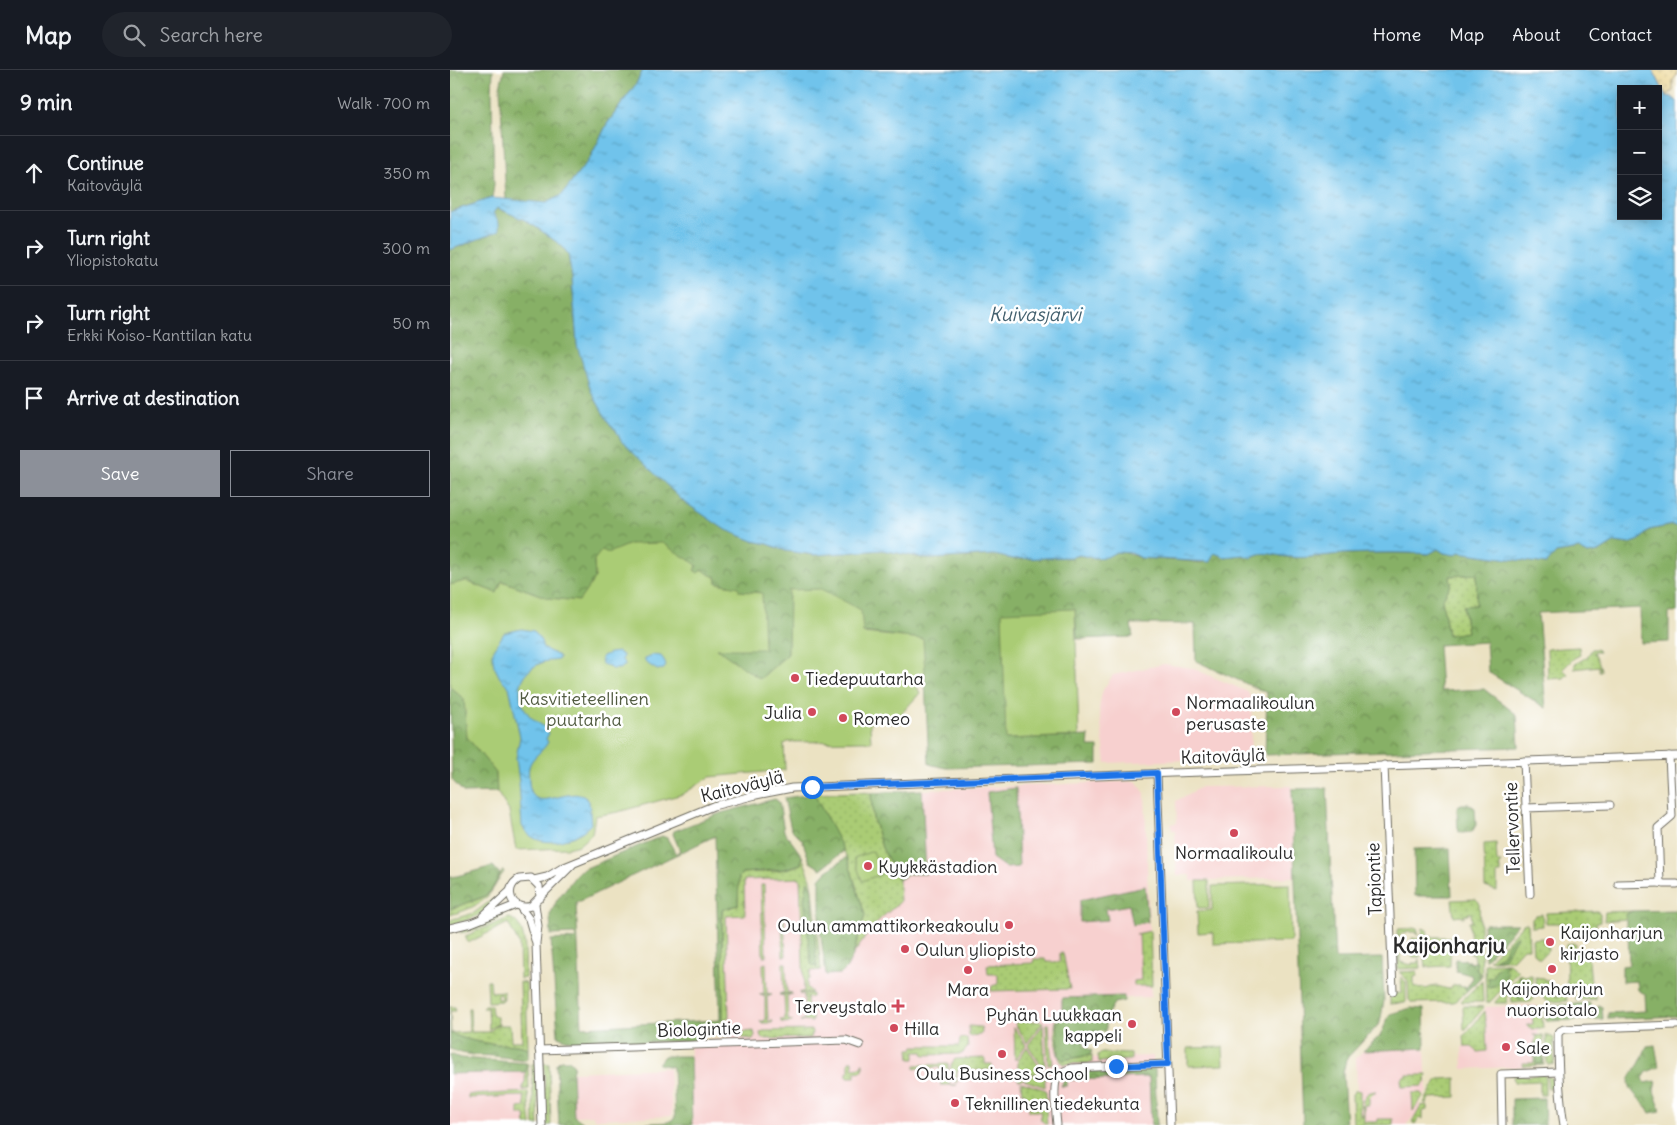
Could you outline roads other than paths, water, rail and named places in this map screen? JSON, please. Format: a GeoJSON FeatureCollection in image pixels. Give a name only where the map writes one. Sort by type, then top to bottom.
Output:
{"type":"FeatureCollection","features":[{"type":"Feature","properties":{"kind":"street"},"geometry":{"type":"LineString","coordinates":[[1660,883],[1658,828],[1672,816],[1669,756]]}},
{"type":"Feature","properties":{"kind":"street","name":"Kaitoväylä"},"geometry":{"type":"LineString","coordinates":[[534,880],[541,880],[574,863],[713,806],[792,788],[1157,773],[1677,756]]}},
{"type":"Feature","properties":{"kind":"street","name":"Tellervontie"},"geometry":{"type":"LineString","coordinates":[[1524,761],[1530,894]]}},
{"type":"Feature","properties":{"kind":"street","name":"Tapiontie"},"geometry":{"type":"LineString","coordinates":[[1384,766],[1393,991]]}},
{"type":"Feature","properties":{"kind":"street"},"geometry":{"type":"LineString","coordinates":[[1157,773],[1170,1125]]}},
{"type":"Feature","properties":{"kind":"street"},"geometry":{"type":"LineString","coordinates":[[1526,808],[1610,805]]}},
{"type":"Feature","properties":{"kind":"street","name":"Kaitoväylä"},"geometry":{"type":"LineString","coordinates":[[537,901],[574,863]]}},
{"type":"Feature","properties":{"kind":"street"},"geometry":{"type":"LineString","coordinates":[[482,918],[510,891],[513,883],[519,879],[527,878],[534,880],[540,890],[537,901],[538,926],[536,943],[542,1125]]}},
{"type":"Feature","properties":{"kind":"street"},"geometry":{"type":"LineString","coordinates":[[1618,884],[1677,884]]}},
{"type":"Feature","properties":{"kind":"street"},"geometry":{"type":"LineString","coordinates":[[510,891],[511,898],[529,919],[536,943]]}},
{"type":"Feature","properties":{"kind":"street"},"geometry":{"type":"LineString","coordinates":[[450,928],[471,923],[504,909],[518,906],[528,908],[537,901]]}},
{"type":"Feature","properties":{"kind":"street"},"geometry":{"type":"LineString","coordinates":[[1564,1125],[1558,1072],[1558,1034],[1560,1031],[1564,1029],[1677,1025]]}},
{"type":"Feature","properties":{"kind":"street","name":"Biologintie"},"geometry":{"type":"LineString","coordinates":[[539,1050],[846,1040],[860,1045]]}},
{"type":"Feature","properties":{"kind":"street"},"geometry":{"type":"LineString","coordinates":[[1057,1125],[1055,1083],[1058,1076],[1064,1070],[1072,1068],[1168,1064]]}},
{"type":"Feature","properties":{"kind":"street"},"geometry":{"type":"LineString","coordinates":[[1502,1125],[1501,1074],[1558,1072]]}},
{"type":"Feature","properties":{"kind":"street"},"geometry":{"type":"LineString","coordinates":[[1559,1125],[1560,1096]]}},
{"type":"Feature","properties":{"kind":"water","name":"Kuivasjärvi"},"geometry":{"type":"Polygon","coordinates":[[[643,70],[1653,70],[1660,85],[1617,85],[1617,220],[1662,220],[1662,88],[1666,96],[1672,97],[1677,101],[1677,527],[1672,525],[1649,530],[1640,540],[1629,544],[1615,542],[1599,552],[1588,554],[1579,549],[1556,553],[1546,564],[1459,552],[1455,555],[1444,553],[1438,549],[1429,554],[1364,553],[1302,558],[1264,553],[1251,558],[1243,555],[1225,557],[1214,553],[1210,562],[1141,558],[1132,553],[1116,552],[1107,557],[1094,558],[1079,555],[1072,557],[1013,559],[994,555],[930,559],[882,550],[815,555],[786,551],[753,541],[724,529],[683,501],[621,441],[616,430],[610,425],[591,391],[577,345],[572,278],[568,254],[562,246],[525,220],[497,208],[493,213],[499,223],[499,231],[450,250],[450,212],[492,198],[546,203],[562,195],[590,158],[607,124],[636,84],[643,70]]]}},
{"type":"Feature","properties":{"kind":"water"},"geometry":{"type":"Polygon","coordinates":[[[521,629],[534,631],[541,641],[543,648],[559,656],[557,660],[546,661],[529,671],[521,684],[520,692],[524,707],[529,715],[549,733],[546,739],[548,742],[529,767],[531,792],[536,798],[542,799],[576,794],[583,796],[589,801],[591,824],[575,836],[556,842],[536,839],[528,834],[522,826],[516,758],[520,737],[509,687],[500,678],[494,666],[492,653],[504,633],[521,629]]]}},
{"type":"Feature","properties":{"kind":"water"},"geometry":{"type":"Polygon","coordinates":[[[618,652],[623,655],[622,660],[626,665],[619,669],[611,669],[602,664],[601,659],[603,656],[618,652]]]}},
{"type":"Feature","properties":{"kind":"water"},"geometry":{"type":"Polygon","coordinates":[[[652,655],[661,656],[666,664],[664,669],[657,670],[645,662],[645,659],[652,655]]]}},
{"type":"Feature","properties":{"kind":"place","name":"Tiedepuutarha"},"geometry":{"type":"Point","coordinates":[795,678]}},
{"type":"Feature","properties":{"kind":"place","name":"Julia"},"geometry":{"type":"Point","coordinates":[812,712]}},
{"type":"Feature","properties":{"kind":"place","name":"Normaalikoulun perusaste"},"geometry":{"type":"Point","coordinates":[1176,712]}},
{"type":"Feature","properties":{"kind":"place","name":"Romeo"},"geometry":{"type":"Point","coordinates":[843,718]}},
{"type":"Feature","properties":{"kind":"place","name":"Normaalikoulu"},"geometry":{"type":"Point","coordinates":[1234,833]}},
{"type":"Feature","properties":{"kind":"place","name":"Kyykkästadion"},"geometry":{"type":"Point","coordinates":[868,866]}},
{"type":"Feature","properties":{"kind":"place","name":"Oulun ammattikorkeakoulu"},"geometry":{"type":"Point","coordinates":[1009,925]}},
{"type":"Feature","properties":{"kind":"place","name":"Kaijonharjun kirjasto"},"geometry":{"type":"Point","coordinates":[1550,942]}},
{"type":"Feature","properties":{"kind":"place","name":"Oulun yliopisto"},"geometry":{"type":"Point","coordinates":[905,949]}},
{"type":"Feature","properties":{"kind":"place","name":"Kaijonharjun nuorisotalo"},"geometry":{"type":"Point","coordinates":[1552,969]}},
{"type":"Feature","properties":{"kind":"place","name":"Mara"},"geometry":{"type":"Point","coordinates":[968,970]}},
{"type":"Feature","properties":{"kind":"place","name":"Terveystalo"},"geometry":{"type":"Point","coordinates":[898,1006]}},
{"type":"Feature","properties":{"kind":"place","name":"Pyhän Luukkaan kappeli"},"geometry":{"type":"Point","coordinates":[1132,1024]}},
{"type":"Feature","properties":{"kind":"place","name":"Hilla"},"geometry":{"type":"Point","coordinates":[894,1028]}},
{"type":"Feature","properties":{"kind":"place","name":"Sale"},"geometry":{"type":"Point","coordinates":[1506,1047]}},
{"type":"Feature","properties":{"kind":"place","name":"Oulu Business School"},"geometry":{"type":"Point","coordinates":[1002,1054]}},
{"type":"Feature","properties":{"kind":"place","name":"Teknillinen tiedekunta"},"geometry":{"type":"Point","coordinates":[955,1103]}},
{"type":"Feature","properties":{"kind":"district","name":"Kaijonharju"},"geometry":{"type":"Point","coordinates":[1449,945]}},
{"type":"Feature","properties":{"kind":"park label","name":"Kasvitieteellinen puutarha"},"geometry":{"type":"Point","coordinates":[584,708]}}]}
